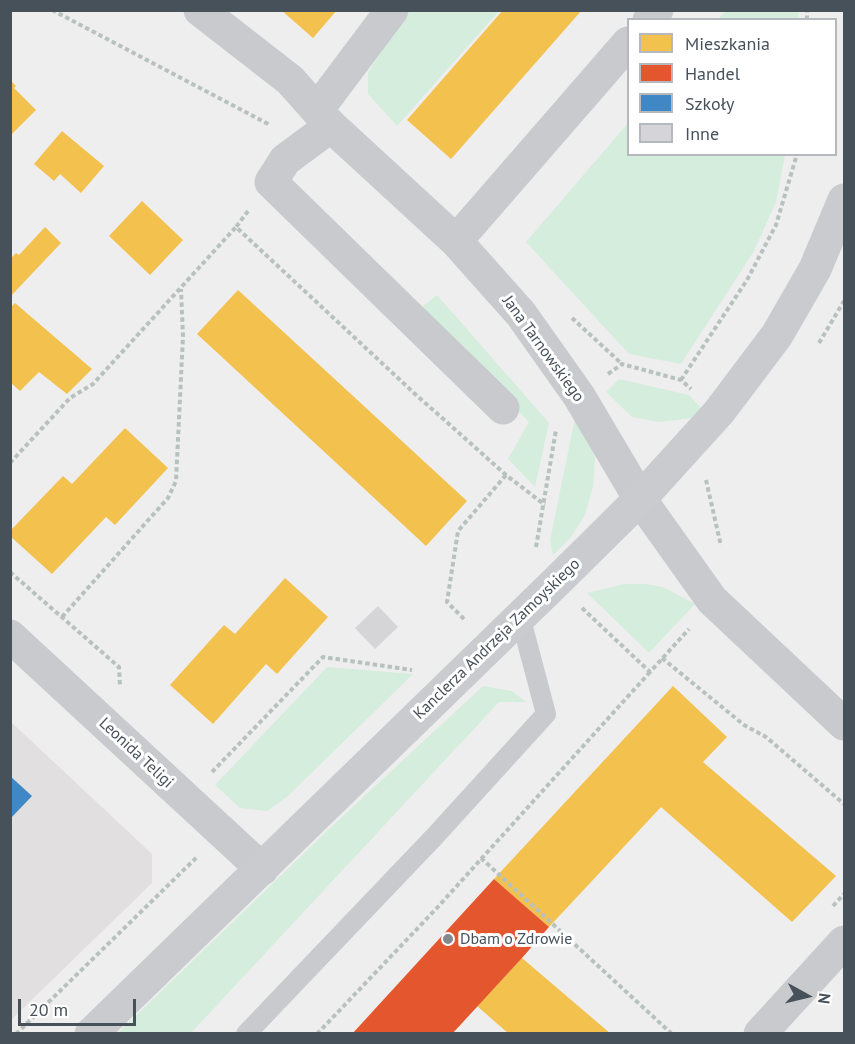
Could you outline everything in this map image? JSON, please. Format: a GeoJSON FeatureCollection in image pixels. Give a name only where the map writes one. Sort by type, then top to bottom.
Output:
{"type":"FeatureCollection","features":[{"type":"Feature","properties":{"kind":"street","name":"Jana Tarnowskiego"},"geometry":{"type":"LineString","coordinates":[[200,10],[290,80],[319,126],[456,241],[521,314],[579,396],[640,499],[712,600],[844,723]]}},
{"type":"Feature","properties":{"kind":"street"},"geometry":{"type":"LineString","coordinates":[[392,10],[319,126],[285,160],[271,182],[503,408]]}},
{"type":"Feature","properties":{"kind":"street"},"geometry":{"type":"LineString","coordinates":[[456,241],[627,44]]}},
{"type":"Feature","properties":{"kind":"street","name":"Kanclerza Andrzeja Zamoyskiego"},"geometry":{"type":"LineString","coordinates":[[91,1034],[640,499],[719,412],[777,335],[814,270],[844,200]]}},
{"type":"Feature","properties":{"kind":"street","name":"Leonida Teligi"},"geometry":{"type":"LineString","coordinates":[[10,636],[262,869]]}},
{"type":"Feature","properties":{"kind":"street"},"geometry":{"type":"LineString","coordinates":[[760,1034],[844,942]]}},
{"type":"Feature","properties":{"kind":"lane"},"geometry":{"type":"LineString","coordinates":[[246,1034],[435,836],[546,714],[520,616]]}},
{"type":"Feature","properties":{"kind":"path"},"geometry":{"type":"LineString","coordinates":[[52,10],[319,126]]}},
{"type":"Feature","properties":{"kind":"path"},"geometry":{"type":"LineString","coordinates":[[681,380],[747,280],[776,225],[796,156]]}},
{"type":"Feature","properties":{"kind":"path"},"geometry":{"type":"LineString","coordinates":[[10,463],[70,398],[93,384],[236,227],[271,182]]}},
{"type":"Feature","properties":{"kind":"path"},"geometry":{"type":"LineString","coordinates":[[236,227],[506,475],[545,505]]}},
{"type":"Feature","properties":{"kind":"path"},"geometry":{"type":"LineString","coordinates":[[62,617],[168,498],[176,481],[183,336],[181,289]]}},
{"type":"Feature","properties":{"kind":"path"},"geometry":{"type":"LineString","coordinates":[[467,623],[447,602],[458,531],[506,475]]}},
{"type":"Feature","properties":{"kind":"path"},"geometry":{"type":"LineString","coordinates":[[210,775],[323,657],[419,672]]}},
{"type":"Feature","properties":{"kind":"path"},"geometry":{"type":"LineString","coordinates":[[662,658],[744,725],[766,737],[844,804]]}},
{"type":"Feature","properties":{"kind":"path"},"geometry":{"type":"LineString","coordinates":[[317,1034],[482,858],[650,672]]}},
{"type":"Feature","properties":{"kind":"path"},"geometry":{"type":"LineString","coordinates":[[16,1034],[154,902],[222,832]]}},
{"type":"Feature","properties":{"kind":"path"},"geometry":{"type":"LineString","coordinates":[[482,858],[672,1034]]}},
{"type":"Feature","properties":{"kind":"shaded area"},"geometry":{"type":"Polygon","coordinates":[[[10,721],[152,854],[152,883],[11,1020],[10,721]]]}},
{"type":"Feature","properties":{"kind":"green space"},"geometry":{"type":"Polygon","coordinates":[[[726,10],[799,11],[798,18],[719,18],[726,10]]]}},
{"type":"Feature","properties":{"kind":"green space"},"geometry":{"type":"Polygon","coordinates":[[[408,11],[499,11],[397,126],[368,94],[368,72],[408,11]]]}},
{"type":"Feature","properties":{"kind":"green space"},"geometry":{"type":"Polygon","coordinates":[[[627,124],[627,156],[785,156],[776,202],[754,251],[681,364],[629,354],[526,242],[627,124]]]}},
{"type":"Feature","properties":{"kind":"green space"},"geometry":{"type":"Polygon","coordinates":[[[437,295],[549,423],[535,487],[508,459],[529,422],[417,311],[437,295]]]}},
{"type":"Feature","properties":{"kind":"green space"},"geometry":{"type":"Polygon","coordinates":[[[619,379],[689,395],[701,408],[691,418],[678,420],[659,422],[632,417],[606,392],[619,379]]]}},
{"type":"Feature","properties":{"kind":"green space"},"geometry":{"type":"Polygon","coordinates":[[[575,418],[595,458],[593,487],[584,517],[571,537],[553,555],[550,541],[575,418]]]}},
{"type":"Feature","properties":{"kind":"green space"},"geometry":{"type":"Polygon","coordinates":[[[624,584],[663,587],[695,604],[649,653],[587,593],[624,584]]]}},
{"type":"Feature","properties":{"kind":"green space"},"geometry":{"type":"Polygon","coordinates":[[[327,667],[413,674],[287,797],[267,811],[240,808],[215,785],[327,667]]]}},
{"type":"Feature","properties":{"kind":"green space"},"geometry":{"type":"Polygon","coordinates":[[[483,686],[512,691],[526,702],[499,702],[191,1033],[118,1033],[329,829],[483,686]]]}},
{"type":"Feature","properties":{"kind":"building: Mieszkania"},"geometry":{"type":"Polygon","coordinates":[[[281,10],[337,10],[313,38],[281,10]]]}},
{"type":"Feature","properties":{"kind":"building: Mieszkania"},"geometry":{"type":"Polygon","coordinates":[[[503,10],[582,10],[451,159],[407,120],[503,10]]]}},
{"type":"Feature","properties":{"kind":"building: Mieszkania"},"geometry":{"type":"Polygon","coordinates":[[[10,80],[16,86],[14,88],[36,110],[10,136],[10,80]]]}},
{"type":"Feature","properties":{"kind":"building: Mieszkania"},"geometry":{"type":"Polygon","coordinates":[[[62,131],[104,166],[81,193],[60,174],[54,181],[34,164],[62,131]]]}},
{"type":"Feature","properties":{"kind":"building: Mieszkania"},"geometry":{"type":"Polygon","coordinates":[[[142,201],[183,240],[150,275],[109,236],[142,201]]]}},
{"type":"Feature","properties":{"kind":"building: Mieszkania"},"geometry":{"type":"Polygon","coordinates":[[[45,227],[61,243],[10,297],[10,259],[16,253],[19,255],[45,227]]]}},
{"type":"Feature","properties":{"kind":"building: Mieszkania"},"geometry":{"type":"Polygon","coordinates":[[[238,290],[467,501],[426,546],[197,334],[238,290]]]}},
{"type":"Feature","properties":{"kind":"building: Mieszkania"},"geometry":{"type":"Polygon","coordinates":[[[15,303],[92,369],[67,394],[39,372],[20,391],[10,382],[10,308],[15,303]]]}},
{"type":"Feature","properties":{"kind":"building: Mieszkania"},"geometry":{"type":"Polygon","coordinates":[[[125,428],[168,468],[115,525],[106,517],[52,574],[10,536],[10,531],[63,476],[72,484],[125,428]]]}},
{"type":"Feature","properties":{"kind":"building: Mieszkania"},"geometry":{"type":"Polygon","coordinates":[[[285,578],[328,617],[277,674],[266,664],[213,724],[170,685],[224,625],[235,634],[285,578]]]}},
{"type":"Feature","properties":{"kind":"building: Mieszkania"},"geometry":{"type":"Polygon","coordinates":[[[673,686],[727,737],[703,762],[836,876],[792,922],[661,807],[549,927],[494,879],[673,686]]]}},
{"type":"Feature","properties":{"kind":"building: Mieszkania"},"geometry":{"type":"Polygon","coordinates":[[[522,958],[611,1034],[509,1034],[477,1006],[522,958]]]}},
{"type":"Feature","properties":{"kind":"building: Handel"},"geometry":{"type":"Polygon","coordinates":[[[494,879],[549,927],[522,958],[452,1034],[352,1034],[494,879]]]}},
{"type":"Feature","properties":{"kind":"building: Szkoły"},"geometry":{"type":"Polygon","coordinates":[[[10,776],[32,796],[10,819],[10,776]]]}},
{"type":"Feature","properties":{"kind":"building: Inne"},"geometry":{"type":"Polygon","coordinates":[[[378,606],[398,627],[375,649],[355,628],[378,606]]]}},
{"type":"Feature","properties":{"kind":"place","name":"Dbam o Zdrowie"},"geometry":{"type":"Point","coordinates":[448,939]}}]}
